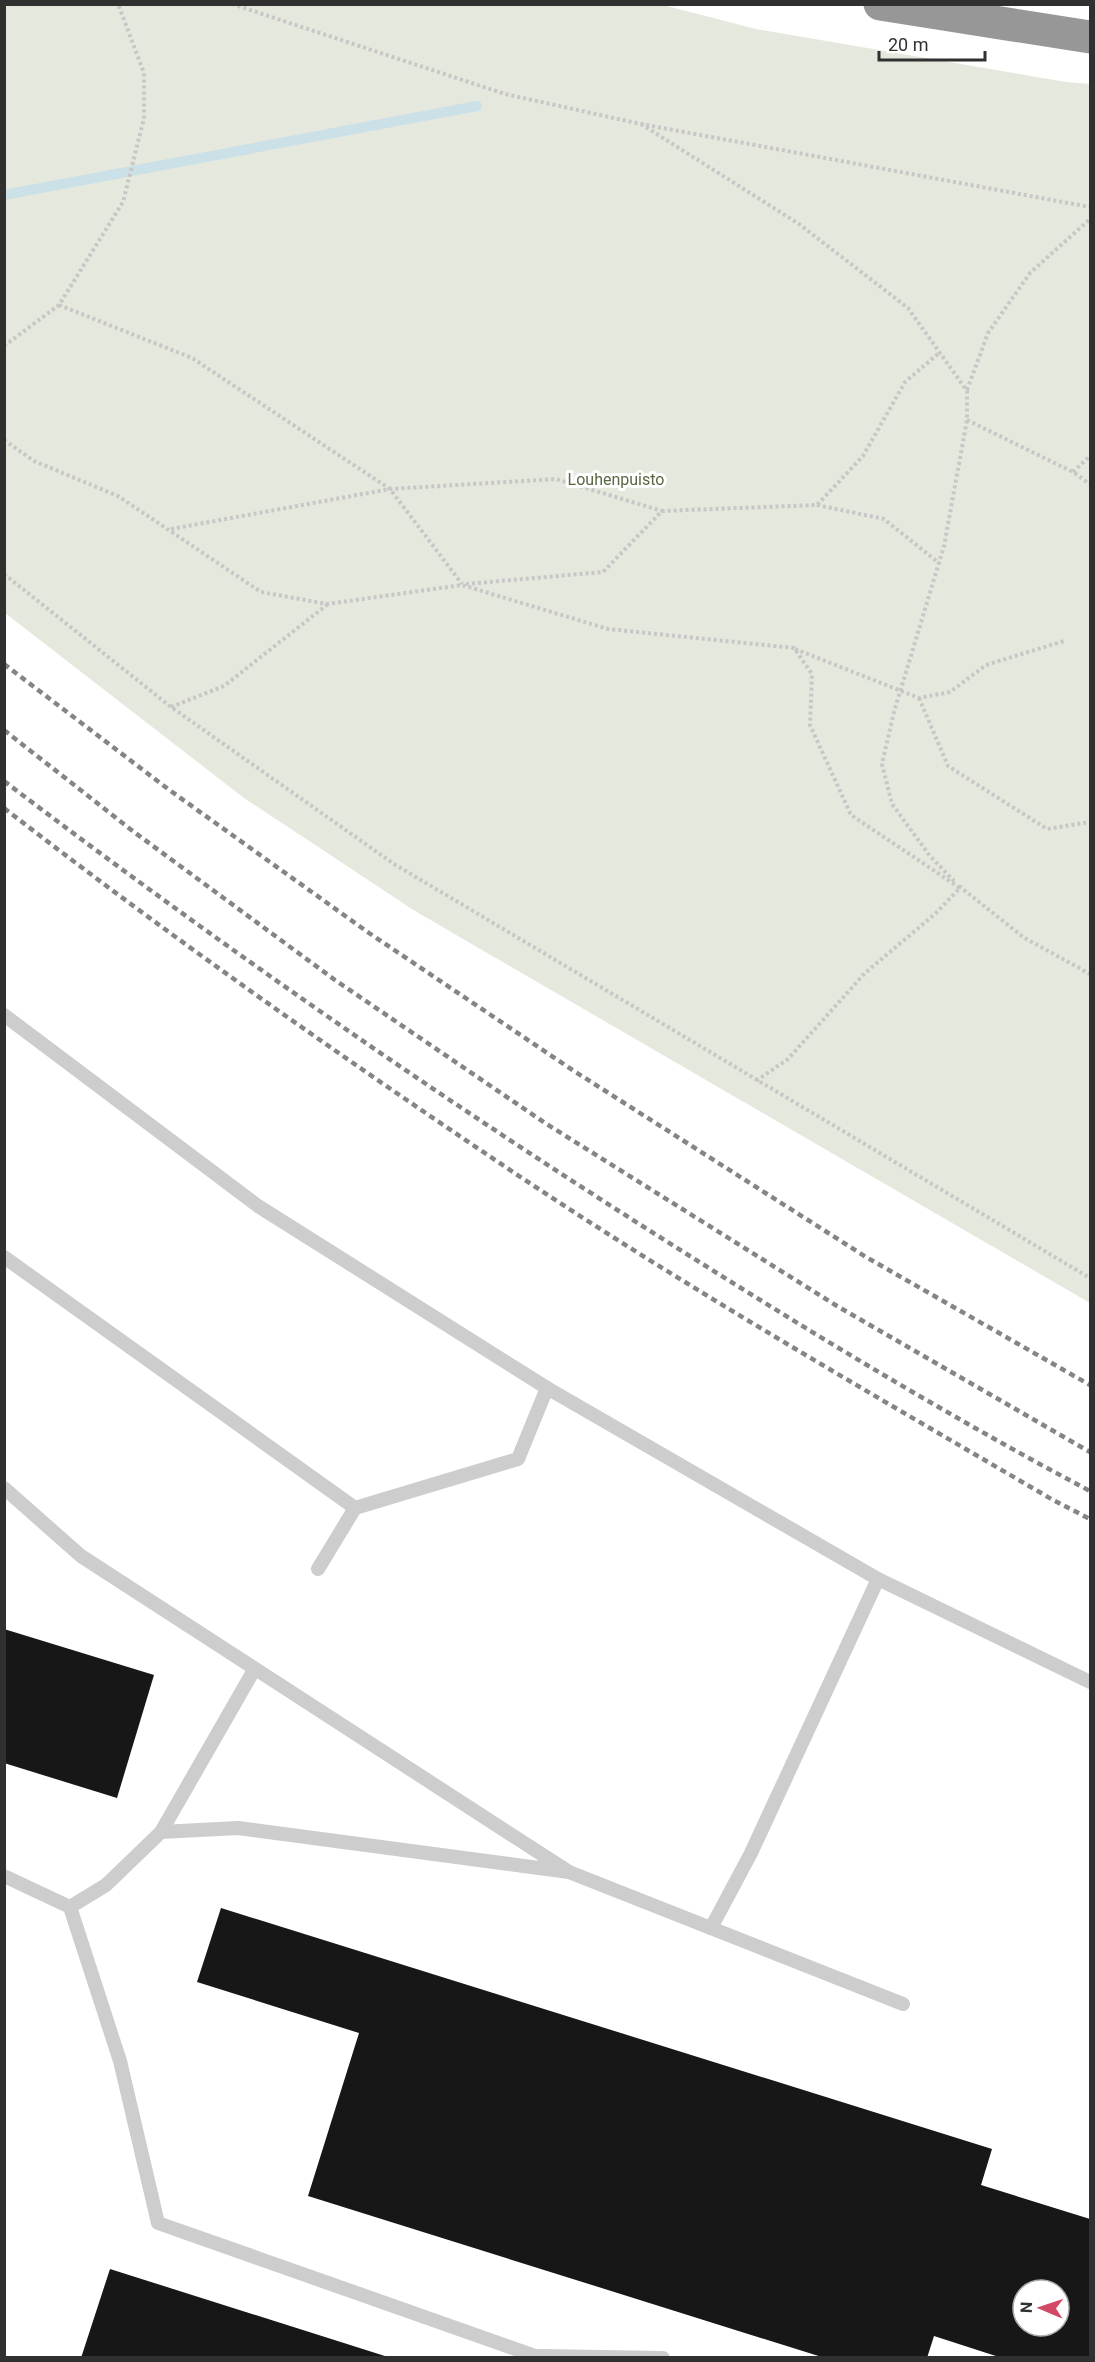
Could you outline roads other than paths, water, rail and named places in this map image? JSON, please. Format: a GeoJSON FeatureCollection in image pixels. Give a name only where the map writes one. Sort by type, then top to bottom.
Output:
{"type":"FeatureCollection","features":[{"type":"Feature","properties":{"kind":"highway"},"geometry":{"type":"LineString","coordinates":[[880,4],[1090,37]]}},
{"type":"Feature","properties":{"kind":"lane"},"geometry":{"type":"LineString","coordinates":[[4,1015],[258,1206],[547,1388],[878,1579],[1090,1682]]}},
{"type":"Feature","properties":{"kind":"lane"},"geometry":{"type":"LineString","coordinates":[[4,1257],[355,1509]]}},
{"type":"Feature","properties":{"kind":"lane"},"geometry":{"type":"LineString","coordinates":[[318,1569],[355,1509],[518,1459],[547,1388]]}},
{"type":"Feature","properties":{"kind":"lane"},"geometry":{"type":"LineString","coordinates":[[4,1488],[81,1556],[254,1670],[570,1872],[903,2004]]}},
{"type":"Feature","properties":{"kind":"lane"},"geometry":{"type":"LineString","coordinates":[[711,1928],[751,1853],[878,1579]]}},
{"type":"Feature","properties":{"kind":"lane"},"geometry":{"type":"LineString","coordinates":[[69,1907],[106,1885],[161,1832],[254,1670]]}},
{"type":"Feature","properties":{"kind":"lane"},"geometry":{"type":"LineString","coordinates":[[161,1832],[238,1828],[570,1872]]}},
{"type":"Feature","properties":{"kind":"lane"},"geometry":{"type":"LineString","coordinates":[[4,1876],[69,1907],[120,2061],[158,2223],[541,2357],[663,2358]]}},
{"type":"Feature","properties":{"kind":"waterway"},"geometry":{"type":"LineString","coordinates":[[4,195],[477,106]]}},
{"type":"Feature","properties":{"kind":"railway"},"geometry":{"type":"LineString","coordinates":[[4,664],[168,789],[369,933],[574,1071],[866,1257],[1090,1385]]}},
{"type":"Feature","properties":{"kind":"railway"},"geometry":{"type":"LineString","coordinates":[[4,730],[134,832],[335,980],[545,1123],[837,1306],[1090,1452]]}},
{"type":"Feature","properties":{"kind":"railway"},"geometry":{"type":"LineString","coordinates":[[4,781],[168,903],[334,1021],[588,1191],[828,1342],[984,1433],[1090,1491]]}},
{"type":"Feature","properties":{"kind":"railway"},"geometry":{"type":"LineString","coordinates":[[4,808],[129,903],[319,1040],[513,1172],[646,1258],[781,1340],[1053,1500],[1090,1519]]}},
{"type":"Feature","properties":{"kind":"park label","name":"Louhenpuisto"},"geometry":{"type":"Point","coordinates":[616,479]}}]}
